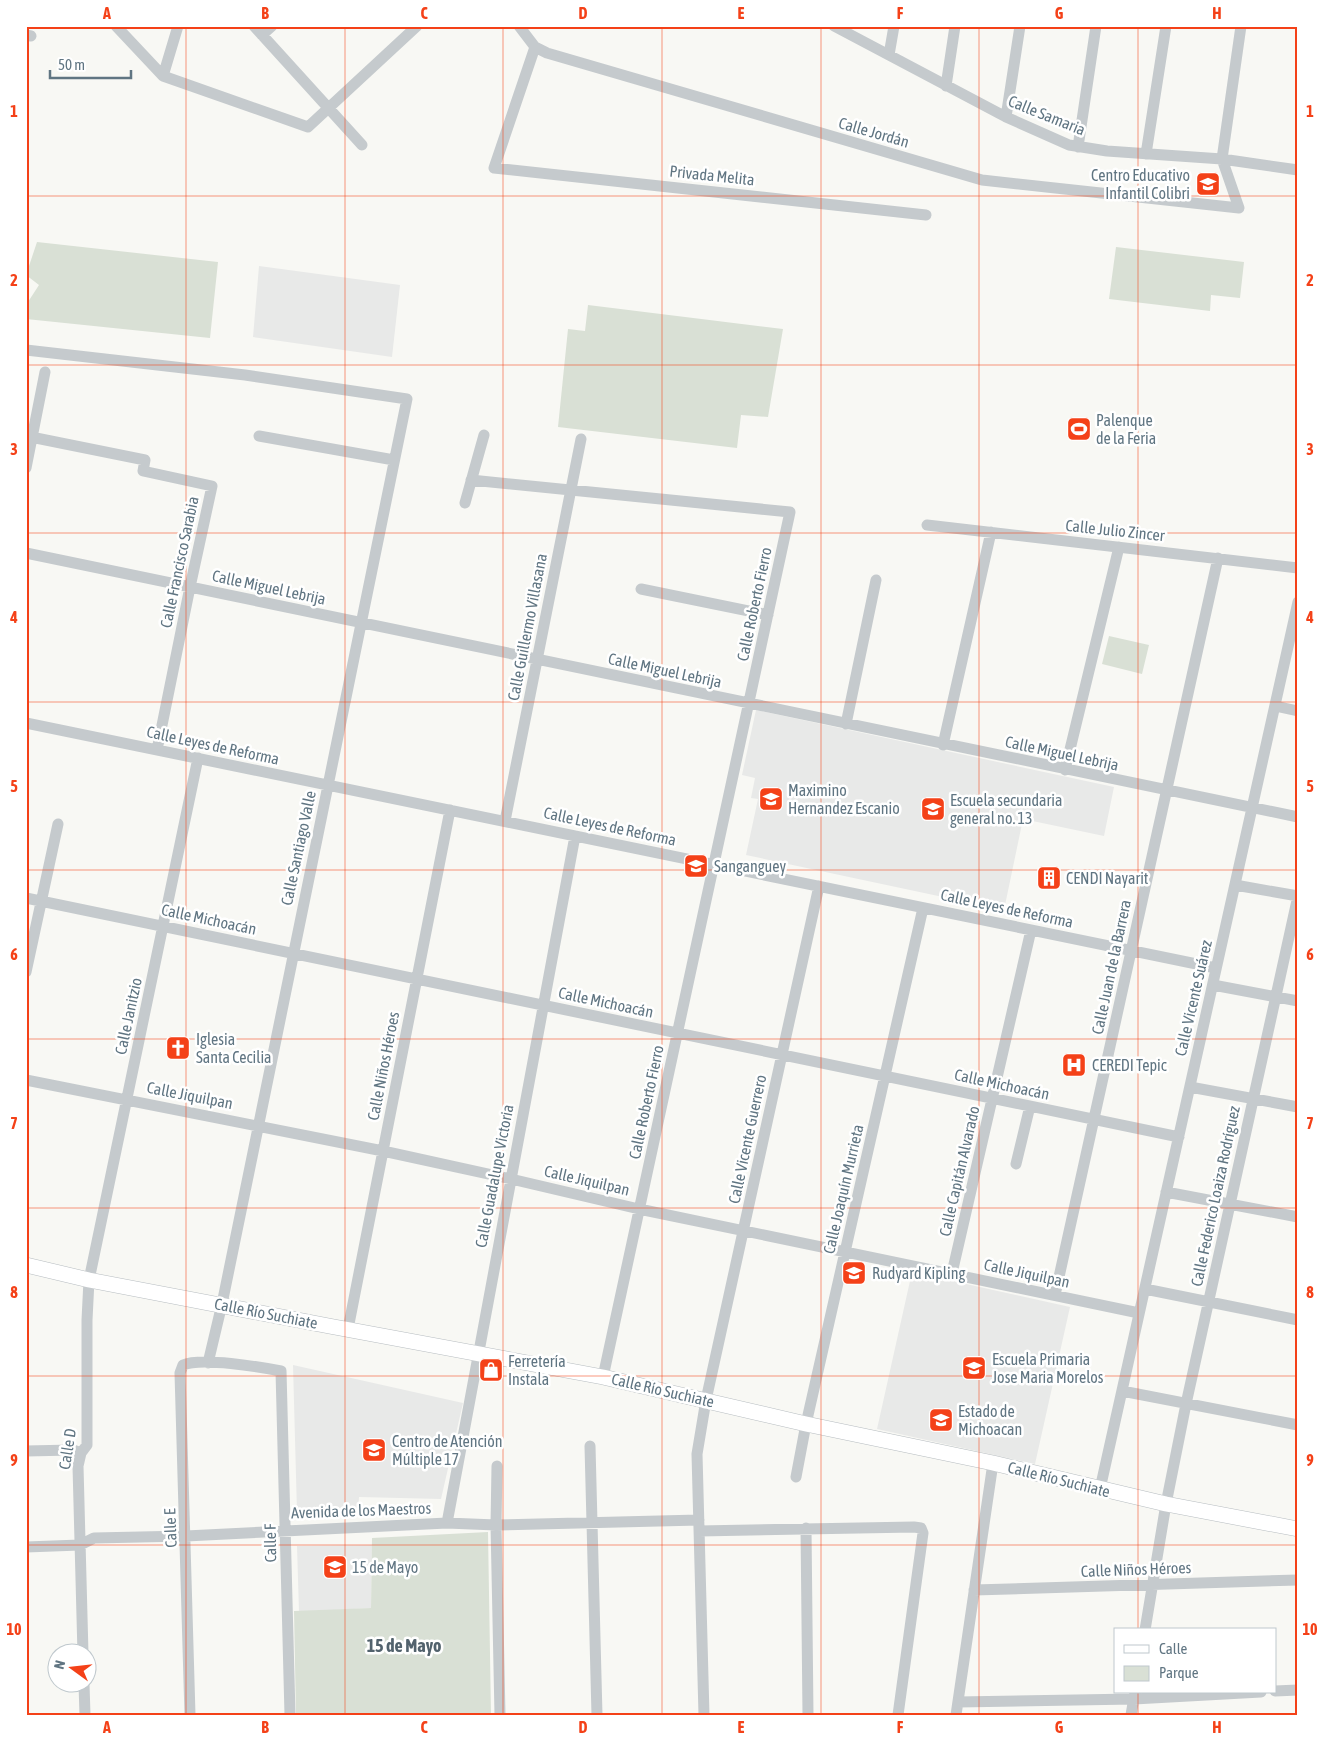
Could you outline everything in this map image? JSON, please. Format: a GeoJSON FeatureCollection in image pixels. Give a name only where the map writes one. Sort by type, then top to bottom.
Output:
{"type":"FeatureCollection","features":[{"type":"Feature","properties":{"kind":"main road","name":"Calle Río Suchiate"},"geometry":{"type":"LineString","coordinates":[[26,1265],[89,1280],[604,1377],[806,1424],[993,1463],[1166,1504],[1298,1529]]}},
{"type":"Feature","properties":{"kind":"street"},"geometry":{"type":"LineString","coordinates":[[116,26],[163,76],[308,127],[417,26]]}},
{"type":"Feature","properties":{"kind":"street"},"geometry":{"type":"LineString","coordinates":[[163,76],[178,26]]}},
{"type":"Feature","properties":{"kind":"street"},"geometry":{"type":"LineString","coordinates":[[254,26],[362,145]]}},
{"type":"Feature","properties":{"kind":"street"},"geometry":{"type":"LineString","coordinates":[[262,35],[272,26]]}},
{"type":"Feature","properties":{"kind":"street","name":"Calle Samaria"},"geometry":{"type":"LineString","coordinates":[[834,26],[1006,116],[1078,147],[1222,159],[1298,170]]}},
{"type":"Feature","properties":{"kind":"street"},"geometry":{"type":"LineString","coordinates":[[889,55],[894,26]]}},
{"type":"Feature","properties":{"kind":"street"},"geometry":{"type":"LineString","coordinates":[[946,86],[955,26]]}},
{"type":"Feature","properties":{"kind":"street"},"geometry":{"type":"LineString","coordinates":[[1006,116],[1020,26]]}},
{"type":"Feature","properties":{"kind":"street"},"geometry":{"type":"LineString","coordinates":[[1078,147],[1096,26]]}},
{"type":"Feature","properties":{"kind":"street"},"geometry":{"type":"LineString","coordinates":[[1146,154],[1166,26]]}},
{"type":"Feature","properties":{"kind":"street"},"geometry":{"type":"LineString","coordinates":[[1222,159],[1241,26]]}},
{"type":"Feature","properties":{"kind":"street"},"geometry":{"type":"LineString","coordinates":[[525,28],[535,47]]}},
{"type":"Feature","properties":{"kind":"street","name":"Calle Jordán"},"geometry":{"type":"LineString","coordinates":[[535,47],[548,53],[982,180],[1239,208],[1222,159]]}},
{"type":"Feature","properties":{"kind":"street","name":"Privada Melita"},"geometry":{"type":"LineString","coordinates":[[535,47],[494,168],[926,215]]}},
{"type":"Feature","properties":{"kind":"street","name":"Calle Santiago Valle"},"geometry":{"type":"LineString","coordinates":[[26,350],[245,376],[407,399],[222,1304]]}},
{"type":"Feature","properties":{"kind":"street"},"geometry":{"type":"LineString","coordinates":[[26,468],[29,437],[44,372]]}},
{"type":"Feature","properties":{"kind":"street"},"geometry":{"type":"LineString","coordinates":[[465,503],[484,435]]}},
{"type":"Feature","properties":{"kind":"street"},"geometry":{"type":"LineString","coordinates":[[259,436],[394,460]]}},
{"type":"Feature","properties":{"kind":"street","name":"Calle Francisco Sarabia"},"geometry":{"type":"LineString","coordinates":[[29,437],[145,460],[143,471],[212,486],[157,750]]}},
{"type":"Feature","properties":{"kind":"street","name":"Calle Guillermo Villasana"},"geometry":{"type":"LineString","coordinates":[[505,821],[581,438]]}},
{"type":"Feature","properties":{"kind":"street"},"geometry":{"type":"LineString","coordinates":[[471,480],[571,490]]}},
{"type":"Feature","properties":{"kind":"street","name":"Calle Roberto Fierro"},"geometry":{"type":"LineString","coordinates":[[571,490],[790,512],[604,1377]]}},
{"type":"Feature","properties":{"kind":"street","name":"Calle Julio Zincer"},"geometry":{"type":"LineString","coordinates":[[927,524],[1298,568]]}},
{"type":"Feature","properties":{"kind":"street"},"geometry":{"type":"LineString","coordinates":[[943,744],[991,532]]}},
{"type":"Feature","properties":{"kind":"street"},"geometry":{"type":"LineString","coordinates":[[1065,770],[1119,547]]}},
{"type":"Feature","properties":{"kind":"street","name":"Calle Miguel Lebrija"},"geometry":{"type":"LineString","coordinates":[[26,552],[1298,818]]}},
{"type":"Feature","properties":{"kind":"street","name":"Calle Juan de la Barrera"},"geometry":{"type":"LineString","coordinates":[[1055,1295],[1218,558]]}},
{"type":"Feature","properties":{"kind":"street"},"geometry":{"type":"LineString","coordinates":[[846,724],[876,580]]}},
{"type":"Feature","properties":{"kind":"street"},"geometry":{"type":"LineString","coordinates":[[641,589],[768,615]]}},
{"type":"Feature","properties":{"kind":"street","name":"Calle Vicente Suárez"},"geometry":{"type":"LineString","coordinates":[[1100,1489],[1298,602]]}},
{"type":"Feature","properties":{"kind":"street"},"geometry":{"type":"LineString","coordinates":[[1275,706],[1298,710]]}},
{"type":"Feature","properties":{"kind":"street","name":"Calle Leyes de Reforma"},"geometry":{"type":"LineString","coordinates":[[26,723],[1216,968]]}},
{"type":"Feature","properties":{"kind":"street","name":"Calle Janitzio"},"geometry":{"type":"LineString","coordinates":[[89,1280],[198,758]]}},
{"type":"Feature","properties":{"kind":"street","name":"Calle Niños Héroes"},"geometry":{"type":"LineString","coordinates":[[348,1329],[450,810]]}},
{"type":"Feature","properties":{"kind":"street"},"geometry":{"type":"LineString","coordinates":[[26,972],[58,824]]}},
{"type":"Feature","properties":{"kind":"street","name":"Calle Guadalupe Victoria"},"geometry":{"type":"LineString","coordinates":[[447,1523],[574,836]]}},
{"type":"Feature","properties":{"kind":"street"},"geometry":{"type":"LineString","coordinates":[[1235,885],[1298,896]]}},
{"type":"Feature","properties":{"kind":"street","name":"Calle Vicente Guerrero"},"geometry":{"type":"LineString","coordinates":[[704,1715],[697,1454],[706,1400],[819,886]]}},
{"type":"Feature","properties":{"kind":"street","name":"Calle Federico Loaiza Rodríguez"},"geometry":{"type":"LineString","coordinates":[[1145,1628],[1166,1504],[1186,1404],[1298,896]]}},
{"type":"Feature","properties":{"kind":"street","name":"Calle Michoacán"},"geometry":{"type":"LineString","coordinates":[[26,898],[1179,1137]]}},
{"type":"Feature","properties":{"kind":"street","name":"Calle Joaquín Murrieta"},"geometry":{"type":"LineString","coordinates":[[796,1477],[806,1424],[923,908]]}},
{"type":"Feature","properties":{"kind":"street","name":"Calle Capitán Alvarado"},"geometry":{"type":"LineString","coordinates":[[952,1273],[1031,930]]}},
{"type":"Feature","properties":{"kind":"street"},"geometry":{"type":"LineString","coordinates":[[1212,985],[1298,1001]]}},
{"type":"Feature","properties":{"kind":"street","name":"Calle Jiquilpan"},"geometry":{"type":"LineString","coordinates":[[26,1080],[258,1125],[510,1179],[639,1209],[1139,1313]]}},
{"type":"Feature","properties":{"kind":"street"},"geometry":{"type":"LineString","coordinates":[[1190,1087],[1298,1107]]}},
{"type":"Feature","properties":{"kind":"street"},"geometry":{"type":"LineString","coordinates":[[1016,1164],[1030,1106]]}},
{"type":"Feature","properties":{"kind":"street"},"geometry":{"type":"LineString","coordinates":[[1166,1192],[1298,1217]]}},
{"type":"Feature","properties":{"kind":"street","name":"Calle D"},"geometry":{"type":"LineString","coordinates":[[83,1644],[78,1466],[81,1453],[87,1445],[87,1320],[89,1280]]}},
{"type":"Feature","properties":{"kind":"street"},"geometry":{"type":"LineString","coordinates":[[1145,1289],[1298,1320]]}},
{"type":"Feature","properties":{"kind":"street"},"geometry":{"type":"LineString","coordinates":[[208,1362],[222,1304]]}},
{"type":"Feature","properties":{"kind":"street","name":"Calle E"},"geometry":{"type":"LineString","coordinates":[[190,1715],[180,1373],[182,1365],[208,1362],[261,1367],[281,1371]]}},
{"type":"Feature","properties":{"kind":"street","name":"Calle F"},"geometry":{"type":"LineString","coordinates":[[281,1371],[290,1715]]}},
{"type":"Feature","properties":{"kind":"street"},"geometry":{"type":"LineString","coordinates":[[1122,1391],[1298,1424]]}},
{"type":"Feature","properties":{"kind":"street"},"geometry":{"type":"LineString","coordinates":[[590,1446],[597,1715]]}},
{"type":"Feature","properties":{"kind":"street"},"geometry":{"type":"LineString","coordinates":[[26,1451],[73,1450],[81,1453]]}},
{"type":"Feature","properties":{"kind":"street"},"geometry":{"type":"LineString","coordinates":[[956,1715],[993,1463]]}},
{"type":"Feature","properties":{"kind":"street"},"geometry":{"type":"LineString","coordinates":[[497,1466],[496,1525],[500,1715]]}},
{"type":"Feature","properties":{"kind":"street","name":"Avenida de los Maestros"},"geometry":{"type":"LineString","coordinates":[[26,1548],[80,1545],[94,1538],[186,1536],[447,1523],[496,1525],[592,1522],[806,1528],[921,1528],[924,1533],[898,1715]]}},
{"type":"Feature","properties":{"kind":"street"},"geometry":{"type":"LineString","coordinates":[[806,1528],[808,1715]]}},
{"type":"Feature","properties":{"kind":"street","name":"Calle Niños Héroes"},"geometry":{"type":"LineString","coordinates":[[974,1590],[1298,1580]]}},
{"type":"Feature","properties":{"kind":"street"},"geometry":{"type":"LineString","coordinates":[[1276,1692],[1298,1690]]}},
{"type":"Feature","properties":{"kind":"street"},"geometry":{"type":"LineString","coordinates":[[84,1694],[85,1715]]}},
{"type":"Feature","properties":{"kind":"street"},"geometry":{"type":"LineString","coordinates":[[958,1702],[1198,1694]]}},
{"type":"Feature","properties":{"kind":"street"},"geometry":{"type":"LineString","coordinates":[[1131,1715],[1135,1696]]}},
{"type":"Feature","properties":{"kind":"shaded area"},"geometry":{"type":"Polygon","coordinates":[[[259,266],[400,285],[392,357],[253,337],[259,266]]]}},
{"type":"Feature","properties":{"kind":"shaded area","name":"Escuela secundaria general no. 13"},"geometry":{"type":"Polygon","coordinates":[[[756,710],[1114,787],[1104,836],[1023,819],[1004,910],[746,855],[758,799],[751,798],[755,778],[742,775],[756,710]]]}},
{"type":"Feature","properties":{"kind":"shaded area","name":"Escuela Primaria Jose Maria Morelos"},"geometry":{"type":"Polygon","coordinates":[[[912,1272],[1070,1307],[1035,1464],[877,1429],[912,1272]]]}},
{"type":"Feature","properties":{"kind":"shaded area","name":"Centro de Atención Múltiple 17"},"geometry":{"type":"Polygon","coordinates":[[[293,1365],[463,1403],[441,1499],[359,1497],[358,1513],[297,1513],[293,1365]]]}},
{"type":"Feature","properties":{"kind":"shaded area","name":"15 de Mayo"},"geometry":{"type":"Polygon","coordinates":[[[372,1545],[371,1608],[299,1612],[297,1546],[372,1545]]]}},
{"type":"Feature","properties":{"kind":"green space"},"geometry":{"type":"Polygon","coordinates":[[[37,242],[218,262],[210,338],[26,319],[26,305],[39,285],[26,275],[37,242]]]}},
{"type":"Feature","properties":{"kind":"green space"},"geometry":{"type":"Polygon","coordinates":[[[1116,247],[1244,262],[1240,298],[1211,295],[1210,311],[1109,299],[1116,247]]]}},
{"type":"Feature","properties":{"kind":"green space"},"geometry":{"type":"Polygon","coordinates":[[[588,305],[783,329],[768,417],[741,415],[737,448],[558,427],[568,329],[585,331],[588,305]]]}},
{"type":"Feature","properties":{"kind":"green space"},"geometry":{"type":"Polygon","coordinates":[[[1109,636],[1149,645],[1142,674],[1102,664],[1109,636]]]}},
{"type":"Feature","properties":{"kind":"green space"},"geometry":{"type":"Polygon","coordinates":[[[488,1532],[491,1715],[296,1715],[294,1611],[371,1608],[372,1538],[488,1532]]]}},
{"type":"Feature","properties":{"kind":"place","name":"Centro Educativo Infantil Colibri"},"geometry":{"type":"Point","coordinates":[1208,184]}},
{"type":"Feature","properties":{"kind":"place","name":"Palenque de la Feria"},"geometry":{"type":"Point","coordinates":[1079,429]}},
{"type":"Feature","properties":{"kind":"place","name":"Maximino Hernandez Escanio"},"geometry":{"type":"Point","coordinates":[771,799]}},
{"type":"Feature","properties":{"kind":"place","name":"Escuela secundaria general no. 13"},"geometry":{"type":"Point","coordinates":[933,809]}},
{"type":"Feature","properties":{"kind":"place","name":"Sanganguey"},"geometry":{"type":"Point","coordinates":[696,866]}},
{"type":"Feature","properties":{"kind":"place","name":"CENDI Nayarit"},"geometry":{"type":"Point","coordinates":[1049,878]}},
{"type":"Feature","properties":{"kind":"place","name":"Iglesia Santa Cecilia"},"geometry":{"type":"Point","coordinates":[178,1048]}},
{"type":"Feature","properties":{"kind":"place","name":"CEREDI Tepic"},"geometry":{"type":"Point","coordinates":[1074,1065]}},
{"type":"Feature","properties":{"kind":"place","name":"Rudyard Kipling"},"geometry":{"type":"Point","coordinates":[854,1273]}},
{"type":"Feature","properties":{"kind":"place","name":"Escuela Primaria Jose Maria Morelos"},"geometry":{"type":"Point","coordinates":[974,1368]}},
{"type":"Feature","properties":{"kind":"place","name":"Ferretería Instala"},"geometry":{"type":"Point","coordinates":[491,1370]}},
{"type":"Feature","properties":{"kind":"place","name":"Estado de Michoacan"},"geometry":{"type":"Point","coordinates":[941,1420]}},
{"type":"Feature","properties":{"kind":"place","name":"Centro de Atención Múltiple 17"},"geometry":{"type":"Point","coordinates":[374,1450]}},
{"type":"Feature","properties":{"kind":"place","name":"15 de Mayo"},"geometry":{"type":"Point","coordinates":[335,1567]}},
{"type":"Feature","properties":{"kind":"district","name":"15 de Mayo"},"geometry":{"type":"Point","coordinates":[404,1645]}}]}
